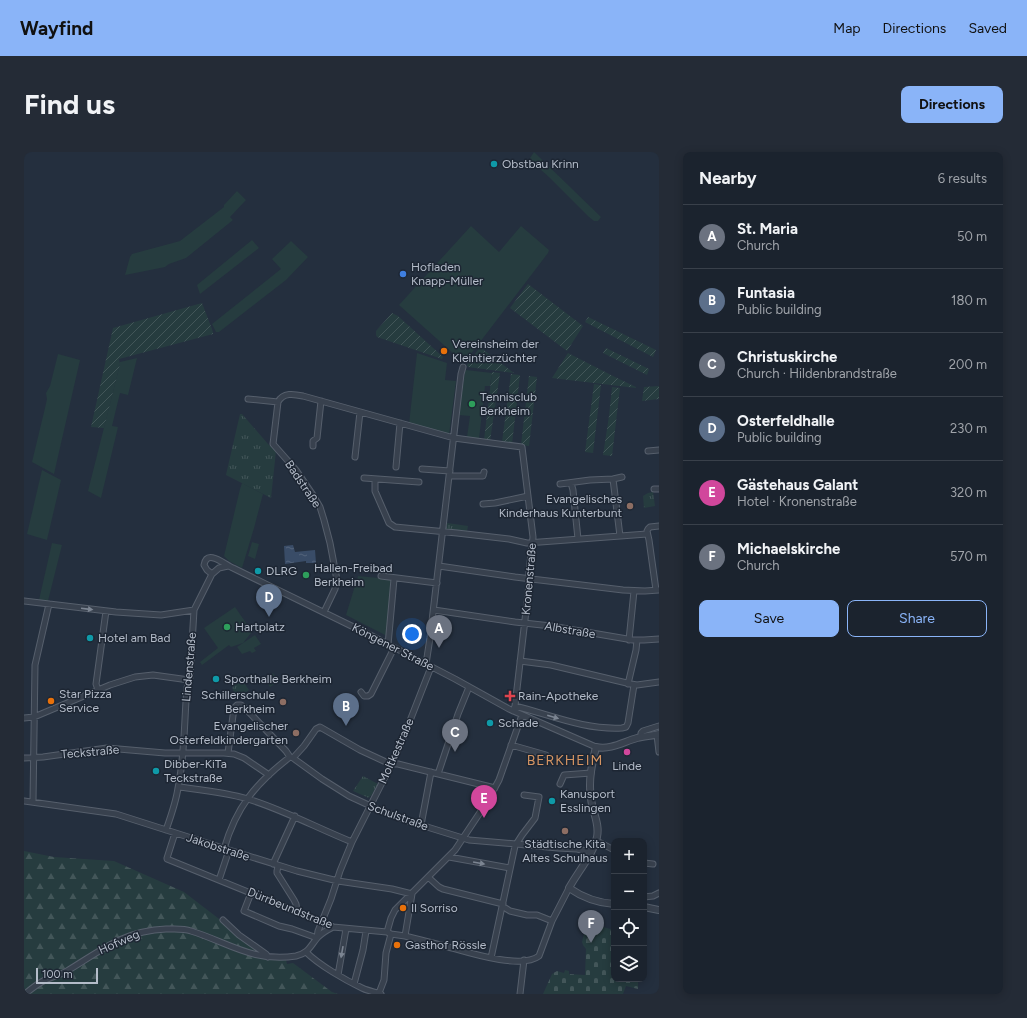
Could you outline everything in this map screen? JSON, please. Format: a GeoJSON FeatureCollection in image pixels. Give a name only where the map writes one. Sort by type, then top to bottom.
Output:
{"type":"FeatureCollection","features":[{"type":"Feature","properties":{"kind":"street","name":"Moltkestraße"},"geometry":{"type":"LineString","coordinates":[[317,938],[318,931],[338,881],[340,871],[352,842],[404,736],[429,666],[449,474],[461,374],[464,367]]}},
{"type":"Feature","properties":{"kind":"street"},"geometry":{"type":"LineString","coordinates":[[248,399],[278,402],[284,395],[300,395],[454,438]]}},
{"type":"Feature","properties":{"kind":"street"},"geometry":{"type":"LineString","coordinates":[[313,446],[313,442],[317,438],[321,401]]}},
{"type":"Feature","properties":{"kind":"street","name":"Badstraße"},"geometry":{"type":"LineString","coordinates":[[278,402],[273,444],[296,470],[313,495],[322,513],[328,535],[337,583],[324,612]]}},
{"type":"Feature","properties":{"kind":"street"},"geometry":{"type":"LineString","coordinates":[[355,457],[360,412]]}},
{"type":"Feature","properties":{"kind":"street"},"geometry":{"type":"LineString","coordinates":[[396,467],[400,423]]}},
{"type":"Feature","properties":{"kind":"street","name":"Kronenstraße"},"geometry":{"type":"LineString","coordinates":[[454,438],[522,447],[532,543],[529,586],[514,708]]}},
{"type":"Feature","properties":{"kind":"street"},"geometry":{"type":"LineString","coordinates":[[648,451],[659,450]]}},
{"type":"Feature","properties":{"kind":"street"},"geometry":{"type":"LineString","coordinates":[[422,469],[449,474],[483,476],[484,472]]}},
{"type":"Feature","properties":{"kind":"street"},"geometry":{"type":"LineString","coordinates":[[560,484],[622,477]]}},
{"type":"Feature","properties":{"kind":"street"},"geometry":{"type":"LineString","coordinates":[[364,478],[419,482]]}},
{"type":"Feature","properties":{"kind":"street"},"geometry":{"type":"LineString","coordinates":[[375,479],[375,490],[392,525],[395,526],[509,539],[526,543],[620,536],[647,531],[650,527],[659,526]]}},
{"type":"Feature","properties":{"kind":"street"},"geometry":{"type":"LineString","coordinates":[[613,479],[620,536]]}},
{"type":"Feature","properties":{"kind":"street"},"geometry":{"type":"LineString","coordinates":[[571,483],[578,539]]}},
{"type":"Feature","properties":{"kind":"street"},"geometry":{"type":"LineString","coordinates":[[483,504],[497,503],[528,496]]}},
{"type":"Feature","properties":{"kind":"street"},"geometry":{"type":"LineString","coordinates":[[439,566],[529,579],[634,591],[657,590],[647,531]]}},
{"type":"Feature","properties":{"kind":"street","name":"Köngener Straße"},"geometry":{"type":"LineString","coordinates":[[212,574],[204,565],[208,558],[214,558],[264,582],[469,687],[514,708],[522,715],[596,747]]}},
{"type":"Feature","properties":{"kind":"street"},"geometry":{"type":"LineString","coordinates":[[212,574],[219,568],[228,566]]}},
{"type":"Feature","properties":{"kind":"street","name":"Lindenstraße"},"geometry":{"type":"LineString","coordinates":[[166,830],[179,787],[194,610],[212,574]]}},
{"type":"Feature","properties":{"kind":"street"},"geometry":{"type":"LineString","coordinates":[[381,576],[437,583]]}},
{"type":"Feature","properties":{"kind":"street"},"geometry":{"type":"LineString","coordinates":[[388,645],[394,578]]}},
{"type":"Feature","properties":{"kind":"street"},"geometry":{"type":"LineString","coordinates":[[629,640],[634,591]]}},
{"type":"Feature","properties":{"kind":"street"},"geometry":{"type":"LineString","coordinates":[[24,601],[106,611],[161,614],[194,610]]}},
{"type":"Feature","properties":{"kind":"street"},"geometry":{"type":"LineString","coordinates":[[33,802],[35,665],[49,604]]}},
{"type":"Feature","properties":{"kind":"street","name":"Albstraße"},"geometry":{"type":"LineString","coordinates":[[434,610],[551,626],[629,640],[659,639]]}},
{"type":"Feature","properties":{"kind":"street"},"geometry":{"type":"LineString","coordinates":[[98,690],[96,684],[106,611]]}},
{"type":"Feature","properties":{"kind":"street"},"geometry":{"type":"LineString","coordinates":[[628,684],[637,640]]}},
{"type":"Feature","properties":{"kind":"street"},"geometry":{"type":"LineString","coordinates":[[361,692],[364,696],[371,694],[394,648]]}},
{"type":"Feature","properties":{"kind":"street"},"geometry":{"type":"LineString","coordinates":[[520,661],[551,665],[634,685],[659,682]]}},
{"type":"Feature","properties":{"kind":"street"},"geometry":{"type":"LineString","coordinates":[[24,718],[34,716],[98,690],[135,677],[148,675],[189,680]]}},
{"type":"Feature","properties":{"kind":"street"},"geometry":{"type":"LineString","coordinates":[[514,708],[575,723],[602,727],[624,728],[628,723],[634,685]]}},
{"type":"Feature","properties":{"kind":"street"},"geometry":{"type":"LineString","coordinates":[[438,774],[458,714],[469,687]]}},
{"type":"Feature","properties":{"kind":"street","name":"Schulstraße"},"geometry":{"type":"LineString","coordinates":[[228,753],[234,709],[235,706],[240,705],[247,710],[292,758],[331,785],[370,806],[399,818],[469,840],[577,849],[591,852]]}},
{"type":"Feature","properties":{"kind":"street"},"geometry":{"type":"LineString","coordinates":[[333,927],[325,931],[317,938],[306,952],[326,968],[338,975],[363,989],[380,994],[384,980],[391,918],[395,910],[449,857],[487,802],[495,788],[522,715]]}},
{"type":"Feature","properties":{"kind":"street"},"geometry":{"type":"LineString","coordinates":[[642,737],[643,730],[659,726]]}},
{"type":"Feature","properties":{"kind":"street"},"geometry":{"type":"LineString","coordinates":[[219,880],[227,850],[229,833],[241,807],[269,775],[292,758],[304,746],[318,727],[360,750],[388,763],[398,764],[495,788]]}},
{"type":"Feature","properties":{"kind":"street"},"geometry":{"type":"LineString","coordinates":[[428,877],[441,889],[503,905],[510,912],[537,915],[552,921],[596,841],[598,830],[591,804],[590,786],[596,747],[613,747],[642,737],[658,735],[659,752]]}},
{"type":"Feature","properties":{"kind":"street"},"geometry":{"type":"LineString","coordinates":[[511,745],[546,755]]}},
{"type":"Feature","properties":{"kind":"street","name":"Teckstraße"},"geometry":{"type":"LineString","coordinates":[[24,758],[107,748],[182,753],[228,753],[244,758],[269,775]]}},
{"type":"Feature","properties":{"kind":"street"},"geometry":{"type":"LineString","coordinates":[[421,825],[431,772]]}},
{"type":"Feature","properties":{"kind":"street"},"geometry":{"type":"LineString","coordinates":[[560,784],[564,775],[591,773]]}},
{"type":"Feature","properties":{"kind":"street"},"geometry":{"type":"LineString","coordinates":[[179,787],[222,792],[248,799],[295,816],[352,842]]}},
{"type":"Feature","properties":{"kind":"street"},"geometry":{"type":"LineString","coordinates":[[491,958],[516,844],[536,815],[539,797],[524,795]]}},
{"type":"Feature","properties":{"kind":"street","name":"Jakobstraße"},"geometry":{"type":"LineString","coordinates":[[24,801],[116,814],[276,865],[338,881],[392,889],[412,894]]}},
{"type":"Feature","properties":{"kind":"street"},"geometry":{"type":"LineString","coordinates":[[295,816],[276,865],[277,873],[295,903],[297,911]]}},
{"type":"Feature","properties":{"kind":"street","name":"Dürrbeundstraße"},"geometry":{"type":"LineString","coordinates":[[175,833],[167,859],[333,927],[405,936],[491,958],[504,960],[524,960],[538,957],[552,921]]}},
{"type":"Feature","properties":{"kind":"street"},"geometry":{"type":"LineString","coordinates":[[596,841],[611,848]]}},
{"type":"Feature","properties":{"kind":"street"},"geometry":{"type":"LineString","coordinates":[[449,857],[510,868]]}},
{"type":"Feature","properties":{"kind":"street"},"geometry":{"type":"LineString","coordinates":[[647,863],[653,864]]}},
{"type":"Feature","properties":{"kind":"street"},"geometry":{"type":"LineString","coordinates":[[569,888],[577,894],[590,899],[611,903]]}},
{"type":"Feature","properties":{"kind":"street"},"geometry":{"type":"LineString","coordinates":[[647,897],[659,894],[659,890]]}},
{"type":"Feature","properties":{"kind":"street"},"geometry":{"type":"LineString","coordinates":[[250,892],[244,911],[280,926],[317,938]]}},
{"type":"Feature","properties":{"kind":"street"},"geometry":{"type":"LineString","coordinates":[[405,936],[412,894]]}},
{"type":"Feature","properties":{"kind":"street"},"geometry":{"type":"LineString","coordinates":[[647,908],[659,910]]}},
{"type":"Feature","properties":{"kind":"street"},"geometry":{"type":"LineString","coordinates":[[223,920],[239,935],[267,954],[268,957]]}},
{"type":"Feature","properties":{"kind":"street"},"geometry":{"type":"LineString","coordinates":[[338,975],[346,929]]}},
{"type":"Feature","properties":{"kind":"street","name":"Hofweg"},"geometry":{"type":"LineString","coordinates":[[25,994],[42,982],[64,972],[110,944],[132,934],[149,930],[188,930],[235,948],[256,955],[268,957],[294,956],[306,952]]}},
{"type":"Feature","properties":{"kind":"street"},"geometry":{"type":"LineString","coordinates":[[354,984],[363,950],[366,931]]}},
{"type":"Feature","properties":{"kind":"street"},"geometry":{"type":"LineString","coordinates":[[520,994],[524,960]]}},
{"type":"Feature","properties":{"kind":"green space"},"geometry":{"type":"Polygon","coordinates":[[[534,152],[601,217],[598,221],[594,221],[589,217],[530,160],[534,152]]]}},
{"type":"Feature","properties":{"kind":"green space"},"geometry":{"type":"Polygon","coordinates":[[[237,191],[246,200],[230,217],[233,220],[186,258],[165,267],[125,275],[132,254],[180,241],[224,207],[224,205],[237,191]]]}},
{"type":"Feature","properties":{"kind":"green space"},"geometry":{"type":"Polygon","coordinates":[[[471,226],[499,252],[521,226],[549,250],[464,363],[399,305],[471,226]]]}},
{"type":"Feature","properties":{"kind":"green space"},"geometry":{"type":"Polygon","coordinates":[[[252,240],[259,248],[200,294],[197,285],[252,240]]]}},
{"type":"Feature","properties":{"kind":"green space"},"geometry":{"type":"Polygon","coordinates":[[[291,241],[308,257],[286,280],[219,332],[216,332],[212,324],[281,269],[272,259],[291,241]]]}},
{"type":"Feature","properties":{"kind":"green space"},"geometry":{"type":"Polygon","coordinates":[[[528,284],[583,326],[567,351],[510,308],[528,284]]]}},
{"type":"Feature","properties":{"kind":"green space"},"geometry":{"type":"Polygon","coordinates":[[[202,303],[213,334],[119,359],[120,364],[104,428],[91,427],[113,328],[202,303]]]}},
{"type":"Feature","properties":{"kind":"green space"},"geometry":{"type":"Polygon","coordinates":[[[392,313],[398,316],[443,357],[442,359],[377,337],[376,331],[392,313]]]}},
{"type":"Feature","properties":{"kind":"green space"},"geometry":{"type":"Polygon","coordinates":[[[588,317],[656,350],[653,357],[585,322],[588,317]]]}},
{"type":"Feature","properties":{"kind":"green space"},"geometry":{"type":"Polygon","coordinates":[[[480,347],[514,373],[468,367],[467,365],[480,347]]]}},
{"type":"Feature","properties":{"kind":"green space"},"geometry":{"type":"Polygon","coordinates":[[[606,348],[649,369],[647,375],[603,353],[606,348]]]}},
{"type":"Feature","properties":{"kind":"green space"},"geometry":{"type":"Polygon","coordinates":[[[417,353],[447,363],[445,380],[456,381],[449,435],[409,424],[417,353]]]}},
{"type":"Feature","properties":{"kind":"green space"},"geometry":{"type":"Polygon","coordinates":[[[568,353],[636,387],[636,388],[552,378],[568,353]]]}},
{"type":"Feature","properties":{"kind":"green space"},"geometry":{"type":"Polygon","coordinates":[[[58,354],[80,360],[54,474],[32,462],[47,399],[46,393],[50,386],[58,354]]]}},
{"type":"Feature","properties":{"kind":"green space"},"geometry":{"type":"Polygon","coordinates":[[[137,358],[128,395],[120,393],[112,426],[118,427],[101,498],[88,491],[120,362],[137,358]]]}},
{"type":"Feature","properties":{"kind":"green space","name":"Tennisclub Berkheim"},"geometry":{"type":"Polygon","coordinates":[[[466,370],[492,373],[490,386],[485,386],[479,439],[467,437],[470,416],[459,415],[466,370]]]}},
{"type":"Feature","properties":{"kind":"green space"},"geometry":{"type":"Polygon","coordinates":[[[492,372],[500,373],[490,441],[484,440],[492,372]]]}},
{"type":"Feature","properties":{"kind":"green space"},"geometry":{"type":"Polygon","coordinates":[[[511,374],[520,375],[512,444],[502,442],[511,374]]]}},
{"type":"Feature","properties":{"kind":"green space"},"geometry":{"type":"Polygon","coordinates":[[[529,376],[537,377],[529,446],[521,445],[529,376]]]}},
{"type":"Feature","properties":{"kind":"green space"},"geometry":{"type":"Polygon","coordinates":[[[594,384],[601,385],[593,453],[585,452],[594,384]]]}},
{"type":"Feature","properties":{"kind":"green space"},"geometry":{"type":"Polygon","coordinates":[[[659,386],[659,399],[642,401],[644,387],[659,386]]]}},
{"type":"Feature","properties":{"kind":"green space"},"geometry":{"type":"Polygon","coordinates":[[[612,387],[620,388],[612,456],[603,455],[612,387]]]}},
{"type":"Feature","properties":{"kind":"green space"},"geometry":{"type":"Polygon","coordinates":[[[240,414],[242,414],[276,451],[271,498],[226,475],[240,414]]]}},
{"type":"Feature","properties":{"kind":"green space"},"geometry":{"type":"Polygon","coordinates":[[[42,470],[61,480],[47,540],[27,534],[42,470]]]}},
{"type":"Feature","properties":{"kind":"green space"},"geometry":{"type":"Polygon","coordinates":[[[242,483],[263,494],[242,568],[229,561],[224,556],[242,483]]]}},
{"type":"Feature","properties":{"kind":"green space"},"geometry":{"type":"Polygon","coordinates":[[[653,492],[655,506],[644,508],[643,496],[653,492]]]}},
{"type":"Feature","properties":{"kind":"green space"},"geometry":{"type":"Polygon","coordinates":[[[447,523],[468,526],[467,531],[446,529],[447,523]]]}},
{"type":"Feature","properties":{"kind":"green space"},"geometry":{"type":"Polygon","coordinates":[[[252,542],[259,544],[255,559],[248,556],[252,542]]]}},
{"type":"Feature","properties":{"kind":"green space"},"geometry":{"type":"Polygon","coordinates":[[[52,543],[62,545],[47,602],[39,600],[52,543]]]}},
{"type":"Feature","properties":{"kind":"green space"},"geometry":{"type":"Polygon","coordinates":[[[358,576],[391,580],[387,636],[346,615],[358,576]]]}},
{"type":"Feature","properties":{"kind":"green space","name":"Hartplatz"},"geometry":{"type":"Polygon","coordinates":[[[235,607],[251,630],[251,633],[243,643],[231,647],[229,645],[202,665],[200,662],[218,648],[204,628],[235,607]]]}},
{"type":"Feature","properties":{"kind":"green space"},"geometry":{"type":"Polygon","coordinates":[[[255,635],[261,644],[254,648],[256,651],[252,653],[250,651],[242,654],[237,647],[255,635]]]}},
{"type":"Feature","properties":{"kind":"green space"},"geometry":{"type":"Polygon","coordinates":[[[273,673],[279,681],[270,687],[265,679],[273,673]]]}},
{"type":"Feature","properties":{"kind":"green space"},"geometry":{"type":"Polygon","coordinates":[[[240,677],[249,690],[241,696],[235,694],[233,691],[234,683],[240,677]]]}},
{"type":"Feature","properties":{"kind":"green space"},"geometry":{"type":"Polygon","coordinates":[[[363,776],[378,784],[369,798],[353,791],[363,776]]]}},
{"type":"Feature","properties":{"kind":"green space"},"geometry":{"type":"Polygon","coordinates":[[[24,851],[54,857],[114,861],[184,892],[257,948],[256,957],[270,960],[286,960],[287,964],[293,963],[332,992],[338,994],[24,994],[24,851]]]}},
{"type":"Feature","properties":{"kind":"green space"},"geometry":{"type":"Polygon","coordinates":[[[603,927],[611,929],[611,982],[638,982],[638,989],[626,986],[623,994],[543,994],[552,974],[557,971],[564,973],[565,970],[569,971],[569,974],[585,975],[586,949],[582,942],[584,934],[587,931],[603,927]]]}},
{"type":"Feature","properties":{"kind":"water"},"geometry":{"type":"Polygon","coordinates":[[[293,545],[295,552],[315,550],[316,563],[306,563],[306,561],[285,564],[284,546],[293,545]]]}},
{"type":"Feature","properties":{"kind":"place","name":"Obstbau Krinn"},"geometry":{"type":"Point","coordinates":[494,164]}},
{"type":"Feature","properties":{"kind":"place","name":"Hofladen Knapp-Müller"},"geometry":{"type":"Point","coordinates":[403,274]}},
{"type":"Feature","properties":{"kind":"place","name":"Vereinsheim der Kleintierzüchter"},"geometry":{"type":"Point","coordinates":[444,351]}},
{"type":"Feature","properties":{"kind":"place","name":"Tennisclub Berkheim"},"geometry":{"type":"Point","coordinates":[472,404]}},
{"type":"Feature","properties":{"kind":"place","name":"Evangelisches Kinderhaus Kunterbunt"},"geometry":{"type":"Point","coordinates":[630,506]}},
{"type":"Feature","properties":{"kind":"place","name":"DLRG"},"geometry":{"type":"Point","coordinates":[258,571]}},
{"type":"Feature","properties":{"kind":"place","name":"Hallen-Freibad Berkheim"},"geometry":{"type":"Point","coordinates":[306,575]}},
{"type":"Feature","properties":{"kind":"place","name":"Osterfeldhalle"},"geometry":{"type":"Point","coordinates":[269,617]}},
{"type":"Feature","properties":{"kind":"place","name":"Hartplatz"},"geometry":{"type":"Point","coordinates":[227,627]}},
{"type":"Feature","properties":{"kind":"place","name":"Hotel am Bad"},"geometry":{"type":"Point","coordinates":[90,638]}},
{"type":"Feature","properties":{"kind":"place","name":"St. Maria"},"geometry":{"type":"Point","coordinates":[439,648]}},
{"type":"Feature","properties":{"kind":"place","name":"Sporthalle Berkheim"},"geometry":{"type":"Point","coordinates":[216,679]}},
{"type":"Feature","properties":{"kind":"place","name":"Rain-Apotheke"},"geometry":{"type":"Point","coordinates":[510,696]}},
{"type":"Feature","properties":{"kind":"place","name":"Star Pizza Service"},"geometry":{"type":"Point","coordinates":[51,701]}},
{"type":"Feature","properties":{"kind":"place","name":"Schillerschule Berkheim"},"geometry":{"type":"Point","coordinates":[283,702]}},
{"type":"Feature","properties":{"kind":"place","name":"Schade"},"geometry":{"type":"Point","coordinates":[490,723]}},
{"type":"Feature","properties":{"kind":"place","name":"Funtasia"},"geometry":{"type":"Point","coordinates":[346,726]}},
{"type":"Feature","properties":{"kind":"place","name":"Evangelischer Osterfeldkindergarten"},"geometry":{"type":"Point","coordinates":[296,733]}},
{"type":"Feature","properties":{"kind":"place","name":"Christuskirche"},"geometry":{"type":"Point","coordinates":[455,752]}},
{"type":"Feature","properties":{"kind":"place","name":"Linde"},"geometry":{"type":"Point","coordinates":[627,752]}},
{"type":"Feature","properties":{"kind":"place","name":"Dibber-KiTa Teckstraße"},"geometry":{"type":"Point","coordinates":[156,771]}},
{"type":"Feature","properties":{"kind":"place","name":"Kanusport Esslingen"},"geometry":{"type":"Point","coordinates":[552,801]}},
{"type":"Feature","properties":{"kind":"place","name":"Gästehaus Galant"},"geometry":{"type":"Point","coordinates":[484,818]}},
{"type":"Feature","properties":{"kind":"place","name":"Städtische Kita Altes Schulhaus"},"geometry":{"type":"Point","coordinates":[565,831]}},
{"type":"Feature","properties":{"kind":"place","name":"Il Sorriso"},"geometry":{"type":"Point","coordinates":[403,908]}},
{"type":"Feature","properties":{"kind":"place","name":"Michaelskirche"},"geometry":{"type":"Point","coordinates":[591,943]}},
{"type":"Feature","properties":{"kind":"place","name":"Gasthof Rössle"},"geometry":{"type":"Point","coordinates":[397,945]}},
{"type":"Feature","properties":{"kind":"district","name":"BERKHEIM"},"geometry":{"type":"Point","coordinates":[565,760]}}]}
